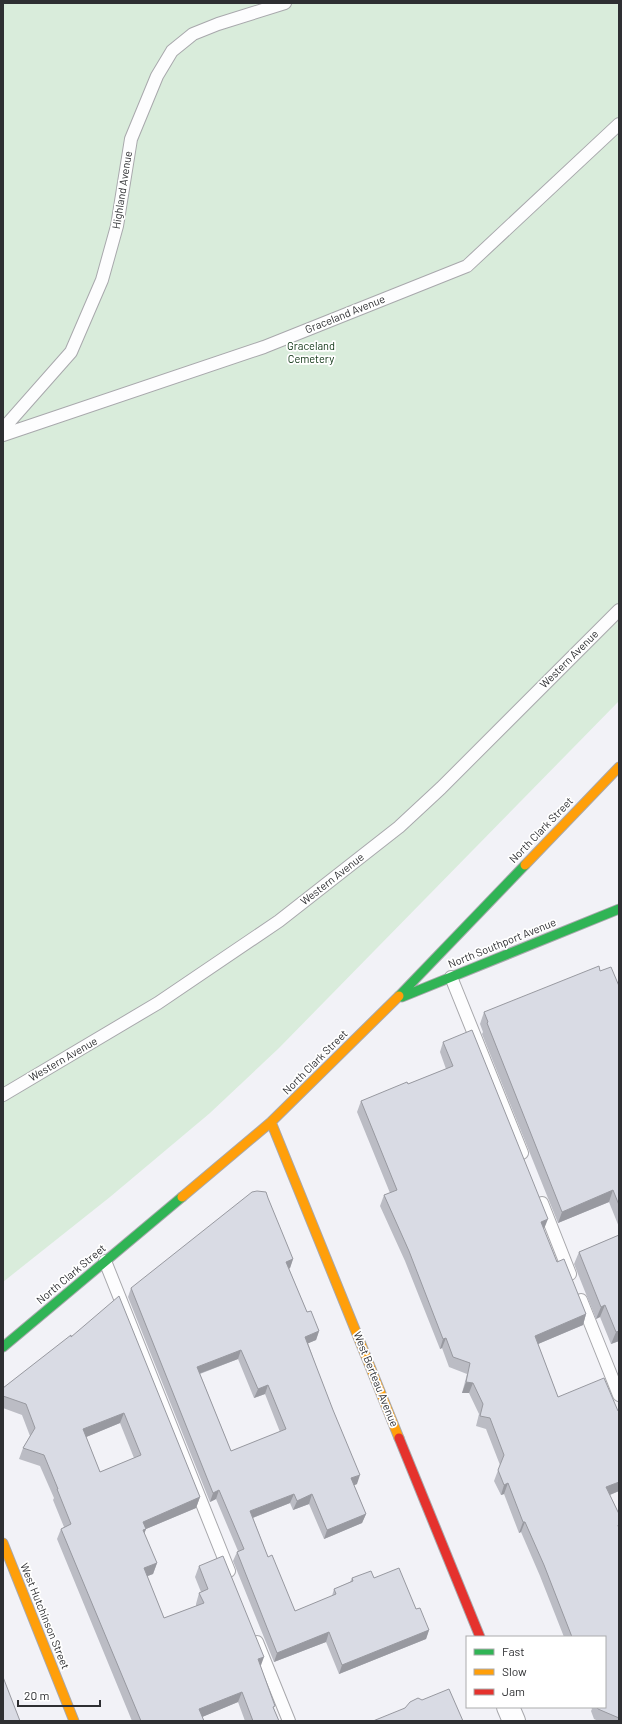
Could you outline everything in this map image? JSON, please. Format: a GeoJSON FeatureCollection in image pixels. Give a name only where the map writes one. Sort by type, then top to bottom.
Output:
{"type":"FeatureCollection","features":[{"type":"Feature","properties":{"kind":"street","name":"North Clark Street"},"geometry":{"type":"LineString","coordinates":[[3,1347],[272,1122],[617,775]]}},
{"type":"Feature","properties":{"kind":"street","name":"North Southport Avenue"},"geometry":{"type":"LineString","coordinates":[[393,1000],[619,909]]}},
{"type":"Feature","properties":{"kind":"street","name":"West Berteau Avenue"},"geometry":{"type":"LineString","coordinates":[[272,1122],[480,1636]]}},
{"type":"Feature","properties":{"kind":"street","name":"West Hutchinson Street"},"geometry":{"type":"LineString","coordinates":[[3,1543],[74,1721]]}},
{"type":"Feature","properties":{"kind":"street"},"geometry":{"type":"LineString","coordinates":[[508,1708],[514,1721]]}},
{"type":"Feature","properties":{"kind":"lane","name":"Highland Avenue"},"geometry":{"type":"LineString","coordinates":[[3,429],[71,352],[102,280],[118,226],[130,139],[157,76],[172,51],[193,34],[218,24],[285,3]]}},
{"type":"Feature","properties":{"kind":"lane","name":"Graceland Avenue"},"geometry":{"type":"LineString","coordinates":[[3,435],[264,347],[467,266],[619,124]]}},
{"type":"Feature","properties":{"kind":"lane","name":"Western Avenue"},"geometry":{"type":"LineString","coordinates":[[3,1095],[158,1003],[279,921],[399,827],[441,788],[619,610]]}},
{"type":"Feature","properties":{"kind":"lane"},"geometry":{"type":"LineString","coordinates":[[451,977],[525,1161]]}},
{"type":"Feature","properties":{"kind":"lane"},"geometry":{"type":"LineString","coordinates":[[537,1190],[619,1395]]}},
{"type":"Feature","properties":{"kind":"lane"},"geometry":{"type":"LineString","coordinates":[[105,1261],[234,1582]]}},
{"type":"Feature","properties":{"kind":"lane"},"geometry":{"type":"LineString","coordinates":[[254,1633],[289,1721]]}},
{"type":"Feature","properties":{"kind":"green space","name":"Graceland Cemetery"},"geometry":{"type":"Polygon","coordinates":[[[3,3],[619,3],[619,701],[279,1048],[210,1113],[110,1197],[3,1282],[3,3]]]}},
{"type":"Feature","properties":{"kind":"building"},"geometry":{"type":"Polygon","coordinates":[[[599,966],[600,971],[611,967],[619,986],[619,1205],[613,1190],[562,1212],[487,1023],[488,1022],[484,1012],[599,966]]]}},
{"type":"Feature","properties":{"kind":"building"},"geometry":{"type":"Polygon","coordinates":[[[472,1030],[548,1219],[541,1222],[557,1262],[564,1259],[586,1314],[535,1336],[558,1397],[604,1378],[618,1411],[619,1410],[619,1482],[606,1487],[619,1514],[619,1718],[598,1708],[606,1708],[606,1636],[572,1636],[544,1565],[525,1522],[523,1522],[508,1483],[504,1485],[498,1470],[504,1455],[490,1418],[480,1416],[483,1404],[473,1383],[466,1382],[470,1363],[453,1357],[446,1338],[443,1339],[409,1251],[384,1195],[397,1190],[361,1101],[407,1082],[408,1084],[453,1066],[443,1042],[472,1030]]]}},
{"type":"Feature","properties":{"kind":"building"},"geometry":{"type":"Polygon","coordinates":[[[252,1192],[266,1192],[293,1259],[286,1262],[307,1312],[311,1311],[319,1331],[305,1337],[360,1475],[351,1478],[366,1514],[327,1530],[312,1494],[297,1501],[294,1494],[250,1511],[268,1557],[272,1555],[295,1611],[336,1594],[334,1589],[353,1581],[352,1578],[371,1571],[374,1578],[399,1568],[416,1609],[420,1608],[429,1630],[342,1665],[329,1632],[277,1653],[237,1552],[244,1549],[219,1490],[213,1493],[131,1288],[252,1192]],[[241,1350],[197,1367],[231,1451],[286,1429],[268,1385],[258,1389],[241,1350]]]}},
{"type":"Feature","properties":{"kind":"building"},"geometry":{"type":"Polygon","coordinates":[[[619,1235],[619,1331],[616,1332],[605,1305],[601,1307],[579,1252],[619,1235]]]}},
{"type":"Feature","properties":{"kind":"building"},"geometry":{"type":"Polygon","coordinates":[[[119,1296],[200,1497],[143,1522],[146,1529],[143,1530],[157,1563],[144,1568],[164,1618],[204,1603],[199,1593],[208,1589],[199,1566],[223,1556],[264,1657],[258,1659],[279,1721],[253,1721],[242,1692],[199,1709],[204,1721],[141,1721],[61,1529],[71,1524],[44,1455],[23,1448],[35,1428],[26,1404],[3,1396],[3,1388],[71,1335],[71,1337],[119,1296]],[[124,1413],[83,1429],[100,1472],[141,1455],[124,1413]]]}},
{"type":"Feature","properties":{"kind":"building"},"geometry":{"type":"Polygon","coordinates":[[[3,1677],[20,1721],[3,1721],[3,1677]]]}},
{"type":"Feature","properties":{"kind":"building"},"geometry":{"type":"Polygon","coordinates":[[[449,1689],[463,1721],[373,1721],[405,1708],[410,1702],[418,1698],[422,1700],[449,1689]]]}},
{"type":"Feature","properties":{"kind":"traffic: fast"},"geometry":{"type":"LineString","coordinates":[[399,996],[525,865]]}},
{"type":"Feature","properties":{"kind":"traffic: fast"},"geometry":{"type":"LineString","coordinates":[[402,997],[619,909]]}},
{"type":"Feature","properties":{"kind":"traffic: fast"},"geometry":{"type":"LineString","coordinates":[[3,1347],[182,1197]]}},
{"type":"Feature","properties":{"kind":"traffic: slow"},"geometry":{"type":"LineString","coordinates":[[525,865],[619,767]]}},
{"type":"Feature","properties":{"kind":"traffic: slow"},"geometry":{"type":"LineString","coordinates":[[182,1197],[271,1122],[399,996]]}},
{"type":"Feature","properties":{"kind":"traffic: slow"},"geometry":{"type":"LineString","coordinates":[[271,1122],[399,1438]]}},
{"type":"Feature","properties":{"kind":"traffic: slow"},"geometry":{"type":"LineString","coordinates":[[3,1543],[74,1721]]}},
{"type":"Feature","properties":{"kind":"traffic: jam"},"geometry":{"type":"LineString","coordinates":[[399,1438],[480,1636]]}}]}
